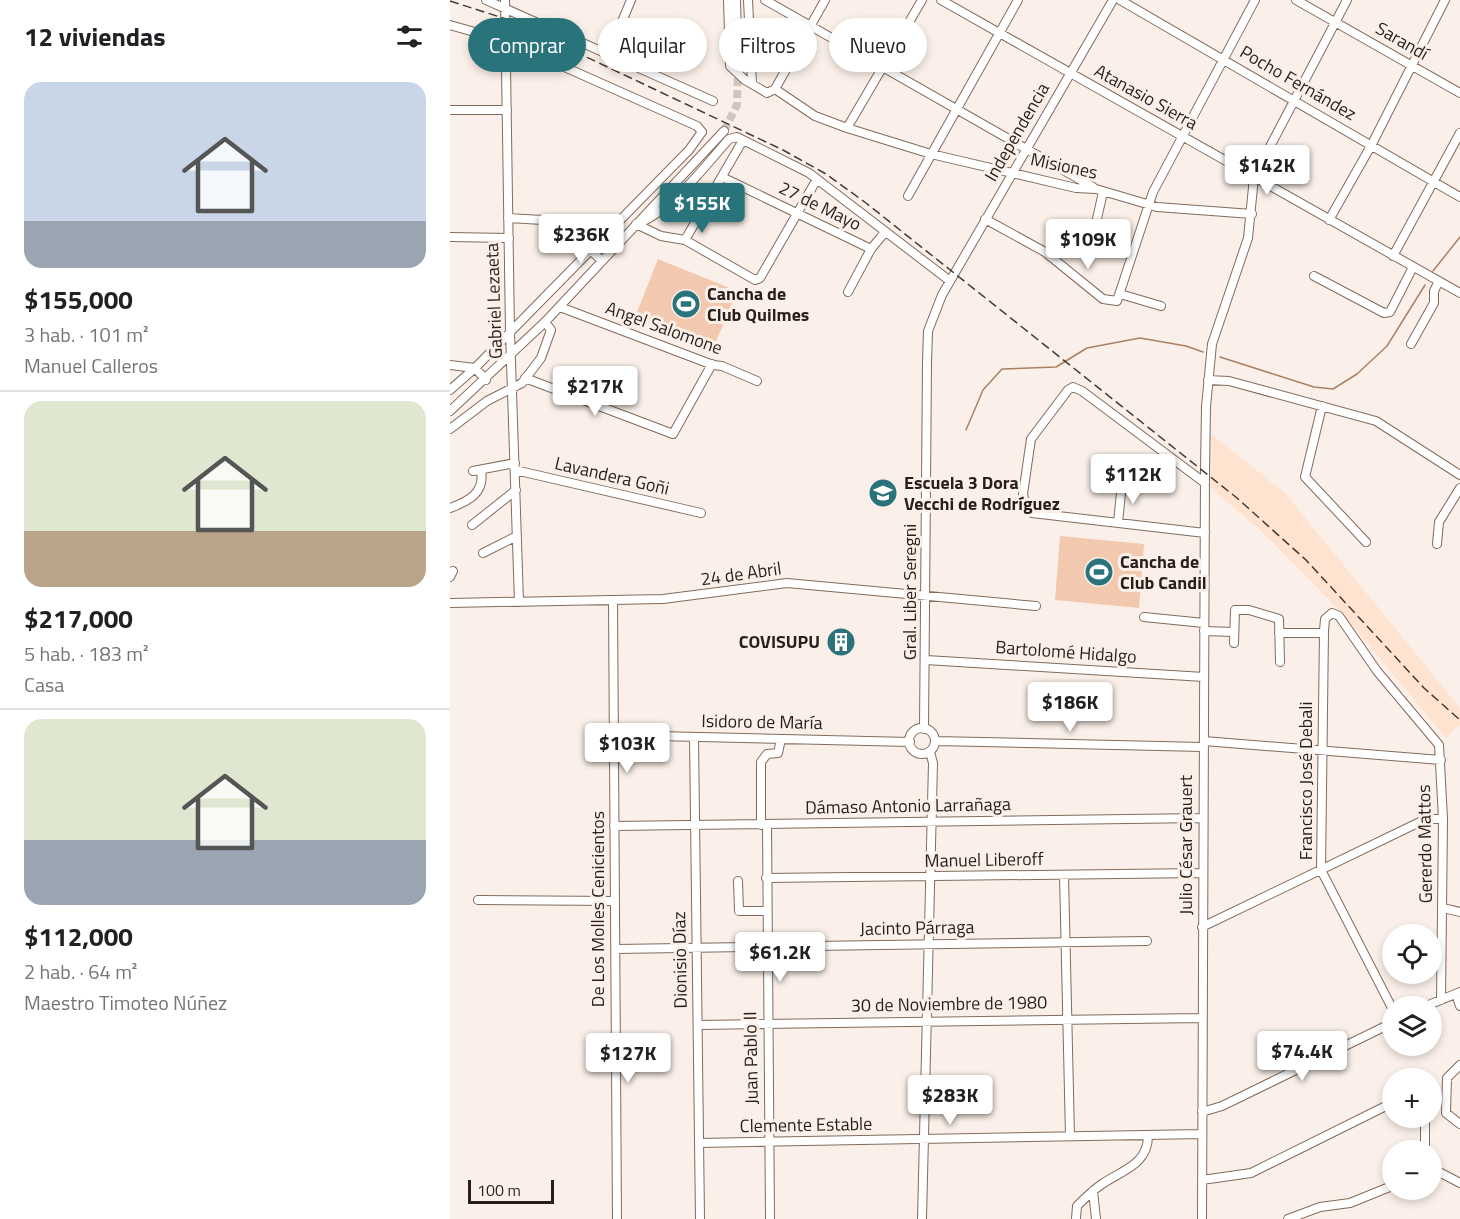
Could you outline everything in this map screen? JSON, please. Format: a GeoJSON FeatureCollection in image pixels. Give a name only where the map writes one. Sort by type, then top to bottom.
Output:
{"type":"FeatureCollection","features":[{"type":"Feature","properties":{"kind":"street"},"geometry":{"type":"LineString","coordinates":[[486,0],[505,4],[598,48]]}},
{"type":"Feature","properties":{"kind":"street"},"geometry":{"type":"LineString","coordinates":[[624,18],[631,0]]}},
{"type":"Feature","properties":{"kind":"street","name":"Misiones"},"geometry":{"type":"LineString","coordinates":[[728,0],[730,66],[752,84],[771,91],[815,116],[931,154],[1076,188],[1100,190],[1149,206],[1252,214]]}},
{"type":"Feature","properties":{"kind":"street"},"geometry":{"type":"LineString","coordinates":[[736,0],[737,18]]}},
{"type":"Feature","properties":{"kind":"street"},"geometry":{"type":"LineString","coordinates":[[748,0],[752,84]]}},
{"type":"Feature","properties":{"kind":"street"},"geometry":{"type":"LineString","coordinates":[[765,0],[798,18]]}},
{"type":"Feature","properties":{"kind":"street"},"geometry":{"type":"LineString","coordinates":[[815,18],[825,0]]}},
{"type":"Feature","properties":{"kind":"street"},"geometry":{"type":"LineString","coordinates":[[912,18],[922,0]]}},
{"type":"Feature","properties":{"kind":"street","name":"Atanasio Sierra"},"geometry":{"type":"LineString","coordinates":[[941,0],[1460,293]]}},
{"type":"Feature","properties":{"kind":"street"},"geometry":{"type":"LineString","coordinates":[[908,196],[1018,0]]}},
{"type":"Feature","properties":{"kind":"street","name":"Independencia"},"geometry":{"type":"LineString","coordinates":[[950,281],[1113,0]]}},
{"type":"Feature","properties":{"kind":"street","name":"Pocho Fernández"},"geometry":{"type":"LineString","coordinates":[[1119,0],[1460,196]]}},
{"type":"Feature","properties":{"kind":"street"},"geometry":{"type":"LineString","coordinates":[[985,219],[1045,252],[1103,299],[1118,301],[1149,206],[1255,0]]}},
{"type":"Feature","properties":{"kind":"street","name":"Sarandí"},"geometry":{"type":"LineString","coordinates":[[1296,0],[1460,93]]}},
{"type":"Feature","properties":{"kind":"street"},"geometry":{"type":"LineString","coordinates":[[1254,177],[1347,0]]}},
{"type":"Feature","properties":{"kind":"street"},"geometry":{"type":"LineString","coordinates":[[1329,220],[1372,144],[1445,0]]}},
{"type":"Feature","properties":{"kind":"street"},"geometry":{"type":"LineString","coordinates":[[450,25],[468,30]]}},
{"type":"Feature","properties":{"kind":"street","name":"Gabriel Lezaeta"},"geometry":{"type":"LineString","coordinates":[[506,72],[510,332],[519,602]]}},
{"type":"Feature","properties":{"kind":"street"},"geometry":{"type":"LineString","coordinates":[[450,390],[475,368],[689,150],[702,132],[697,126],[576,72]]}},
{"type":"Feature","properties":{"kind":"street"},"geometry":{"type":"LineString","coordinates":[[650,72],[713,101]]}},
{"type":"Feature","properties":{"kind":"street"},"geometry":{"type":"LineString","coordinates":[[771,91],[783,72]]}},
{"type":"Feature","properties":{"kind":"street"},"geometry":{"type":"LineString","coordinates":[[847,128],[882,72]]}},
{"type":"Feature","properties":{"kind":"street"},"geometry":{"type":"LineString","coordinates":[[893,72],[1100,190],[1094,232]]}},
{"type":"Feature","properties":{"kind":"street"},"geometry":{"type":"LineString","coordinates":[[450,110],[507,110]]}},
{"type":"Feature","properties":{"kind":"street"},"geometry":{"type":"LineString","coordinates":[[450,411],[486,380],[560,307],[724,131]]}},
{"type":"Feature","properties":{"kind":"street"},"geometry":{"type":"LineString","coordinates":[[1393,256],[1460,134]]}},
{"type":"Feature","properties":{"kind":"street"},"geometry":{"type":"LineString","coordinates":[[636,224],[652,217],[733,136],[817,179],[950,281]]}},
{"type":"Feature","properties":{"kind":"street"},"geometry":{"type":"LineString","coordinates":[[685,240],[743,140]]}},
{"type":"Feature","properties":{"kind":"street","name":"27 de Mayo"},"geometry":{"type":"LineString","coordinates":[[722,177],[871,249]]}},
{"type":"Feature","properties":{"kind":"street","name":"Julio César Grauert"},"geometry":{"type":"LineString","coordinates":[[1202,1219],[1203,677],[1208,380],[1214,336],[1245,249],[1252,214],[1254,177]]}},
{"type":"Feature","properties":{"kind":"street"},"geometry":{"type":"LineString","coordinates":[[636,224],[661,236],[685,240],[750,279],[760,278],[817,179]]}},
{"type":"Feature","properties":{"kind":"street"},"geometry":{"type":"LineString","coordinates":[[508,218],[560,221],[602,261]]}},
{"type":"Feature","properties":{"kind":"street"},"geometry":{"type":"LineString","coordinates":[[848,292],[871,249],[885,232]]}},
{"type":"Feature","properties":{"kind":"street"},"geometry":{"type":"LineString","coordinates":[[450,237],[509,238]]}},
{"type":"Feature","properties":{"kind":"street"},"geometry":{"type":"LineString","coordinates":[[1314,276],[1384,313],[1390,312],[1413,267]]}},
{"type":"Feature","properties":{"kind":"street","name":"Gral. Liber Seregni"},"geometry":{"type":"LineString","coordinates":[[924,729],[927,594],[927,340],[932,315],[950,281]]}},
{"type":"Feature","properties":{"kind":"street"},"geometry":{"type":"LineString","coordinates":[[1410,344],[1434,303],[1434,291],[1439,281]]}},
{"type":"Feature","properties":{"kind":"street"},"geometry":{"type":"LineString","coordinates":[[1120,294],[1161,306]]}},
{"type":"Feature","properties":{"kind":"street","name":"Angel Salomone"},"geometry":{"type":"LineString","coordinates":[[560,307],[757,381]]}},
{"type":"Feature","properties":{"kind":"street"},"geometry":{"type":"LineString","coordinates":[[450,429],[487,401],[513,389],[525,378],[548,345],[550,330],[545,322]]}},
{"type":"Feature","properties":{"kind":"street"},"geometry":{"type":"LineString","coordinates":[[525,378],[673,434],[712,364]]}},
{"type":"Feature","properties":{"kind":"street"},"geometry":{"type":"LineString","coordinates":[[450,366],[475,368],[486,380]]}},
{"type":"Feature","properties":{"kind":"street"},"geometry":{"type":"LineString","coordinates":[[1208,380],[1229,381],[1376,422],[1460,475]]}},
{"type":"Feature","properties":{"kind":"street"},"geometry":{"type":"LineString","coordinates":[[1205,483],[1082,391],[1073,387],[1068,390],[1031,439],[1023,494],[1026,510],[1038,514],[1205,533]]}},
{"type":"Feature","properties":{"kind":"street"},"geometry":{"type":"LineString","coordinates":[[1322,406],[1305,477],[1366,542]]}},
{"type":"Feature","properties":{"kind":"street"},"geometry":{"type":"LineString","coordinates":[[450,508],[476,494],[482,482],[477,470],[515,467]]}},
{"type":"Feature","properties":{"kind":"street","name":"Lavandera Goñi"},"geometry":{"type":"LineString","coordinates":[[515,467],[701,513]]}},
{"type":"Feature","properties":{"kind":"street"},"geometry":{"type":"LineString","coordinates":[[1118,523],[1122,483]]}},
{"type":"Feature","properties":{"kind":"street"},"geometry":{"type":"LineString","coordinates":[[1437,544],[1439,522],[1460,488]]}},
{"type":"Feature","properties":{"kind":"street"},"geometry":{"type":"LineString","coordinates":[[472,525],[516,490]]}},
{"type":"Feature","properties":{"kind":"street"},"geometry":{"type":"LineString","coordinates":[[483,553],[517,536]]}},
{"type":"Feature","properties":{"kind":"street","name":"24 de Abril"},"geometry":{"type":"LineString","coordinates":[[450,603],[703,596],[788,583],[927,594],[1036,606]]}},
{"type":"Feature","properties":{"kind":"street","name":"De Los Molles Cenicientos"},"geometry":{"type":"LineString","coordinates":[[613,600],[617,1219]]}},
{"type":"Feature","properties":{"kind":"street"},"geometry":{"type":"LineString","coordinates":[[1234,643],[1235,610],[1249,610],[1279,619],[1280,662]]}},
{"type":"Feature","properties":{"kind":"street","name":"Francisco José Debali"},"geometry":{"type":"LineString","coordinates":[[1386,996],[1322,870],[1324,633],[1325,619],[1332,613],[1339,616],[1377,672],[1432,735],[1438,745],[1441,760]]}},
{"type":"Feature","properties":{"kind":"street"},"geometry":{"type":"LineString","coordinates":[[1144,617],[1234,632]]}},
{"type":"Feature","properties":{"kind":"street"},"geometry":{"type":"LineString","coordinates":[[1279,633],[1324,633]]}},
{"type":"Feature","properties":{"kind":"street","name":"Bartolomé Hidalgo"},"geometry":{"type":"LineString","coordinates":[[926,660],[1203,677]]}},
{"type":"Feature","properties":{"kind":"street"},"geometry":{"type":"LineString","coordinates":[[930,752],[917,753],[910,742],[913,733],[924,729],[930,731],[935,741]]}},
{"type":"Feature","properties":{"kind":"street","name":"Isidoro de María"},"geometry":{"type":"LineString","coordinates":[[614,735],[910,742]]}},
{"type":"Feature","properties":{"kind":"street","name":"Dionisio Díaz"},"geometry":{"type":"LineString","coordinates":[[694,737],[700,1219]]}},
{"type":"Feature","properties":{"kind":"street","name":"Juan Pablo II"},"geometry":{"type":"LineString","coordinates":[[770,1219],[766,878],[761,762],[764,756],[778,753],[781,739]]}},
{"type":"Feature","properties":{"kind":"street"},"geometry":{"type":"LineString","coordinates":[[935,741],[1204,744],[1322,750],[1441,760]]}},
{"type":"Feature","properties":{"kind":"street"},"geometry":{"type":"LineString","coordinates":[[922,1219],[933,821],[933,763],[930,752],[935,741]]}},
{"type":"Feature","properties":{"kind":"street","name":"Gererdo Mattos"},"geometry":{"type":"LineString","coordinates":[[1441,760],[1443,819],[1441,996]]}},
{"type":"Feature","properties":{"kind":"street","name":"Dámaso Antonio Larrañaga"},"geometry":{"type":"LineString","coordinates":[[614,826],[1203,818]]}},
{"type":"Feature","properties":{"kind":"street"},"geometry":{"type":"LineString","coordinates":[[1202,927],[1426,819],[1443,819]]}},
{"type":"Feature","properties":{"kind":"street","name":"Manuel Liberoff"},"geometry":{"type":"LineString","coordinates":[[766,878],[1202,873]]}},
{"type":"Feature","properties":{"kind":"street"},"geometry":{"type":"LineString","coordinates":[[1064,875],[1070,1136]]}},
{"type":"Feature","properties":{"kind":"street"},"geometry":{"type":"LineString","coordinates":[[738,881],[739,910],[766,911]]}},
{"type":"Feature","properties":{"kind":"street"},"geometry":{"type":"LineString","coordinates":[[478,900],[615,901]]}},
{"type":"Feature","properties":{"kind":"street"},"geometry":{"type":"LineString","coordinates":[[1443,908],[1460,912]]}},
{"type":"Feature","properties":{"kind":"street","name":"Jacinto Párraga"},"geometry":{"type":"LineString","coordinates":[[616,949],[1147,941]]}},
{"type":"Feature","properties":{"kind":"street"},"geometry":{"type":"LineString","coordinates":[[1442,1000],[1458,993],[1460,1006]]}},
{"type":"Feature","properties":{"kind":"street","name":"30 de Noviembre de 1980"},"geometry":{"type":"LineString","coordinates":[[698,1025],[1202,1018]]}},
{"type":"Feature","properties":{"kind":"street"},"geometry":{"type":"LineString","coordinates":[[1202,1112],[1222,1106],[1382,1028]]}},
{"type":"Feature","properties":{"kind":"street"},"geometry":{"type":"LineString","coordinates":[[1460,1065],[1447,1078],[1446,1113],[1460,1124]]}},
{"type":"Feature","properties":{"kind":"street"},"geometry":{"type":"LineString","coordinates":[[1202,1180],[1251,1173],[1382,1108]]}},
{"type":"Feature","properties":{"kind":"street","name":"Clemente Estable"},"geometry":{"type":"LineString","coordinates":[[699,1143],[1202,1134]]}},
{"type":"Feature","properties":{"kind":"street"},"geometry":{"type":"LineString","coordinates":[[1076,1219],[1077,1206],[1093,1191],[1138,1162],[1146,1153],[1148,1136]]}},
{"type":"Feature","properties":{"kind":"street"},"geometry":{"type":"LineString","coordinates":[[1442,1174],[1460,1184]]}},
{"type":"Feature","properties":{"kind":"street"},"geometry":{"type":"LineString","coordinates":[[1288,1219],[1320,1207],[1350,1203],[1382,1190]]}},
{"type":"Feature","properties":{"kind":"street"},"geometry":{"type":"LineString","coordinates":[[1093,1191],[1096,1219]]}},
{"type":"Feature","properties":{"kind":"shaded area","name":"Cancha de Club Quilmes"},"geometry":{"type":"Polygon","coordinates":[[[658,259],[737,291],[713,349],[635,317],[658,259]]]}},
{"type":"Feature","properties":{"kind":"shaded area"},"geometry":{"type":"Polygon","coordinates":[[[1210,433],[1285,493],[1460,708],[1460,725],[1446,738],[1342,613],[1260,530],[1211,488],[1210,433]]]}},
{"type":"Feature","properties":{"kind":"shaded area","name":"Cancha de Club Candil"},"geometry":{"type":"Polygon","coordinates":[[[1060,536],[1144,544],[1139,608],[1055,600],[1060,536]]]}},
{"type":"Feature","properties":{"kind":"waterway"},"geometry":{"type":"LineString","coordinates":[[1433,271],[1460,237]]}},
{"type":"Feature","properties":{"kind":"waterway"},"geometry":{"type":"LineString","coordinates":[[1220,357],[1314,387],[1333,389],[1357,374],[1387,346],[1425,285]]}},
{"type":"Feature","properties":{"kind":"waterway"},"geometry":{"type":"LineString","coordinates":[[966,430],[983,390],[1002,369],[1056,367],[1087,348],[1140,338],[1186,346],[1203,352]]}},
{"type":"Feature","properties":{"kind":"tunnel"},"geometry":{"type":"LineString","coordinates":[[724,131],[737,105],[738,72]]}},
{"type":"Feature","properties":{"kind":"railway"},"geometry":{"type":"LineString","coordinates":[[450,1],[506,19],[783,150],[826,174],[866,203],[1237,498],[1306,560],[1424,688],[1460,720]]}},
{"type":"Feature","properties":{"kind":"place","name":"Cancha de Club Quilmes"},"geometry":{"type":"Point","coordinates":[686,304]}},
{"type":"Feature","properties":{"kind":"place","name":"Escuela 3 Dora Vecchi de Rodríguez"},"geometry":{"type":"Point","coordinates":[883,493]}},
{"type":"Feature","properties":{"kind":"place","name":"Cancha de Club Candil"},"geometry":{"type":"Point","coordinates":[1099,572]}},
{"type":"Feature","properties":{"kind":"place","name":"COVISUPU"},"geometry":{"type":"Point","coordinates":[841,642]}}]}
